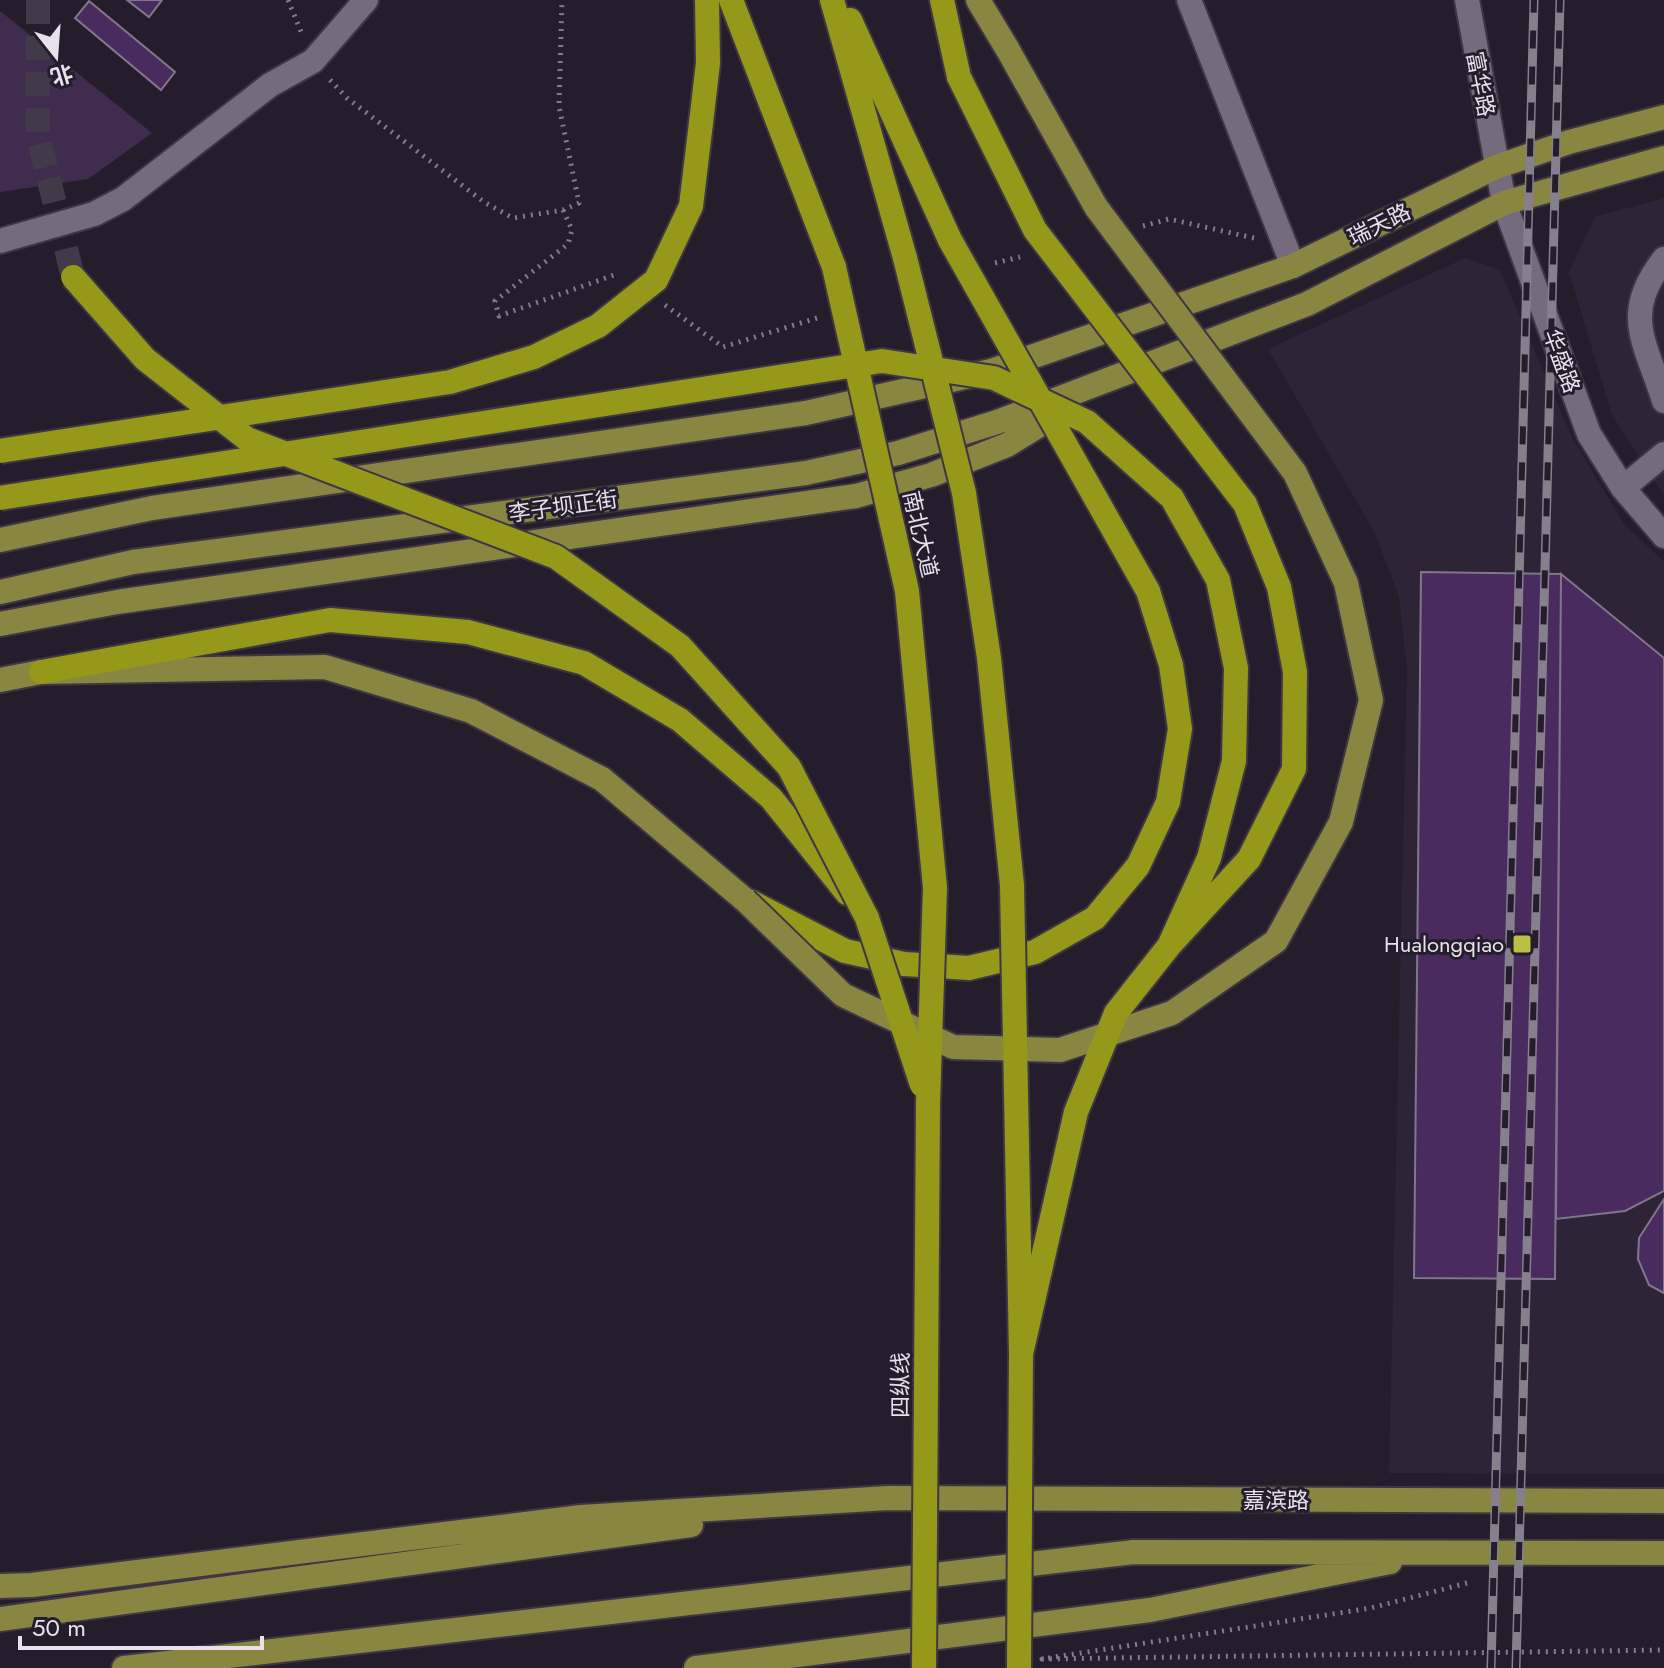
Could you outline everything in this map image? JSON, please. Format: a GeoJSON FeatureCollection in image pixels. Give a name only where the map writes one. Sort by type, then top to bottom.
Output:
{"type":"FeatureCollection","features":[{"type":"Feature","properties":{"kind":"highway"},"geometry":{"type":"LineString","coordinates":[[0,451],[450,382],[534,357],[598,326],[656,280],[691,206],[708,63],[707,0]]}},
{"type":"Feature","properties":{"kind":"highway","name":"南北大道"},"geometry":{"type":"LineString","coordinates":[[731,0],[834,267],[907,591],[935,888],[928,1103]]}},
{"type":"Feature","properties":{"kind":"highway","name":"南北大道"},"geometry":{"type":"LineString","coordinates":[[832,0],[905,258],[964,493],[989,658],[1012,885],[1021,1354]]}},
{"type":"Feature","properties":{"kind":"highway"},"geometry":{"type":"LineString","coordinates":[[745,900],[845,951],[904,964],[969,968],[1035,952],[1095,918],[1138,866],[1168,802],[1180,729],[1171,665],[1148,591],[950,240],[841,0]]}},
{"type":"Feature","properties":{"kind":"highway"},"geometry":{"type":"LineString","coordinates":[[942,0],[959,77],[1035,230],[1245,504],[1279,587],[1295,672],[1294,769],[1249,859],[1169,946],[1116,1013],[1076,1112],[1021,1354],[1019,1668]]}},
{"type":"Feature","properties":{"kind":"highway"},"geometry":{"type":"LineString","coordinates":[[73,277],[145,359],[247,439],[556,557],[680,646],[789,767],[867,918],[928,1103]]}},
{"type":"Feature","properties":{"kind":"highway"},"geometry":{"type":"LineString","coordinates":[[0,498],[882,361],[994,378],[1087,422],[1172,498],[1218,580],[1236,668],[1234,761],[1209,858],[1169,946]]}},
{"type":"Feature","properties":{"kind":"highway"},"geometry":{"type":"LineString","coordinates":[[41,672],[330,620],[468,632],[584,663],[680,720],[771,798],[867,918]]}},
{"type":"Feature","properties":{"kind":"highway","name":"四纵线"},"geometry":{"type":"LineString","coordinates":[[924,1668],[928,1103]]}},
{"type":"Feature","properties":{"kind":"main road"},"geometry":{"type":"LineString","coordinates":[[0,680],[41,672],[325,667],[471,711],[602,779],[745,900],[843,995],[953,1047],[1060,1050],[1172,1013],[1276,941],[1341,822],[1371,700],[1346,583],[1295,473],[1096,207],[978,0]]}},
{"type":"Feature","properties":{"kind":"main road","name":"瑞天路"},"geometry":{"type":"LineString","coordinates":[[0,540],[152,508],[806,413],[991,371],[1293,266],[1496,167],[1569,142],[1664,117]]}},
{"type":"Feature","properties":{"kind":"main road","name":"瑞天路"},"geometry":{"type":"LineString","coordinates":[[1116,377],[1307,304],[1504,203],[1664,158]]}},
{"type":"Feature","properties":{"kind":"main road"},"geometry":{"type":"LineString","coordinates":[[0,624],[117,602],[856,496],[931,475],[1007,445],[1116,377]]}},
{"type":"Feature","properties":{"kind":"main road","name":"李子坝正街"},"geometry":{"type":"LineString","coordinates":[[0,592],[133,562],[806,473],[898,453],[1116,377]]}},
{"type":"Feature","properties":{"kind":"main road"},"geometry":{"type":"LineString","coordinates":[[0,1586],[47,1584],[581,1517],[888,1498]]}},
{"type":"Feature","properties":{"kind":"main road"},"geometry":{"type":"LineString","coordinates":[[0,1619],[888,1498]]}},
{"type":"Feature","properties":{"kind":"main road","name":"嘉滨路"},"geometry":{"type":"LineString","coordinates":[[888,1498],[1664,1501]]}},
{"type":"Feature","properties":{"kind":"main road"},"geometry":{"type":"LineString","coordinates":[[696,1668],[1150,1610],[1444,1551]]}},
{"type":"Feature","properties":{"kind":"main road"},"geometry":{"type":"LineString","coordinates":[[124,1668],[1134,1552],[1664,1553]]}},
{"type":"Feature","properties":{"kind":"street"},"geometry":{"type":"LineString","coordinates":[[0,241],[94,214],[123,199],[270,85],[313,61],[366,0]]}},
{"type":"Feature","properties":{"kind":"street"},"geometry":{"type":"LineString","coordinates":[[1189,0],[1293,266]]}},
{"type":"Feature","properties":{"kind":"street","name":"富华路"},"geometry":{"type":"LineString","coordinates":[[1467,0],[1496,167]]}},
{"type":"Feature","properties":{"kind":"street","name":"华盛路"},"geometry":{"type":"LineString","coordinates":[[1496,167],[1504,203],[1589,434],[1623,488],[1664,536]]}},
{"type":"Feature","properties":{"kind":"street"},"geometry":{"type":"LineString","coordinates":[[1664,259],[1640,297],[1639,319],[1664,401]]}},
{"type":"Feature","properties":{"kind":"street"},"geometry":{"type":"LineString","coordinates":[[1623,488],[1664,454]]}},
{"type":"Feature","properties":{"kind":"path"},"geometry":{"type":"LineString","coordinates":[[347,98],[484,202],[513,218],[563,210],[579,203],[559,106],[562,0]]}},
{"type":"Feature","properties":{"kind":"path"},"geometry":{"type":"LineString","coordinates":[[563,210],[572,230],[568,244],[495,301],[499,316],[620,273]]}},
{"type":"Feature","properties":{"kind":"path"},"geometry":{"type":"LineString","coordinates":[[658,301],[723,347]]}},
{"type":"Feature","properties":{"kind":"path"},"geometry":{"type":"LineString","coordinates":[[1472,1582],[1371,1608],[1042,1659],[1664,1650]]}},
{"type":"Feature","properties":{"kind":"shaded area"},"geometry":{"type":"Polygon","coordinates":[[[0,11],[152,133],[88,179],[0,192],[0,11]]]}},
{"type":"Feature","properties":{"kind":"shaded area"},"geometry":{"type":"Polygon","coordinates":[[[1664,198],[1664,496],[1612,415],[1569,272],[1595,217],[1664,198]]]}},
{"type":"Feature","properties":{"kind":"shaded area"},"geometry":{"type":"Polygon","coordinates":[[[1465,258],[1500,270],[1572,437],[1624,524],[1664,562],[1664,1474],[1389,1473],[1407,670],[1399,597],[1375,533],[1268,349],[1465,258]]]}},
{"type":"Feature","properties":{"kind":"building"},"geometry":{"type":"Polygon","coordinates":[[[127,0],[162,0],[149,17],[127,0]]]}},
{"type":"Feature","properties":{"kind":"building"},"geometry":{"type":"Polygon","coordinates":[[[89,1],[175,72],[161,90],[75,18],[89,1]]]}},
{"type":"Feature","properties":{"kind":"building","name":"Hualongqiao"},"geometry":{"type":"Polygon","coordinates":[[[1421,572],[1561,574],[1555,1279],[1414,1278],[1421,572]]]}},
{"type":"Feature","properties":{"kind":"building"},"geometry":{"type":"Polygon","coordinates":[[[1561,574],[1664,658],[1664,1191],[1625,1211],[1556,1219],[1561,574]]]}},
{"type":"Feature","properties":{"kind":"building"},"geometry":{"type":"Polygon","coordinates":[[[1664,1199],[1664,1293],[1649,1285],[1638,1259],[1639,1238],[1664,1199]]]}},
{"type":"Feature","properties":{"kind":"tunnel"},"geometry":{"type":"LineString","coordinates":[[38,0],[38,136],[73,277]]}},
{"type":"Feature","properties":{"kind":"railway"},"geometry":{"type":"LineString","coordinates":[[1491,1668],[1534,0]]}},
{"type":"Feature","properties":{"kind":"railway"},"geometry":{"type":"LineString","coordinates":[[1516,1668],[1560,0]]}},
{"type":"Feature","properties":{"kind":"place","name":"Hualongqiao"},"geometry":{"type":"Point","coordinates":[1522,944]}}]}
